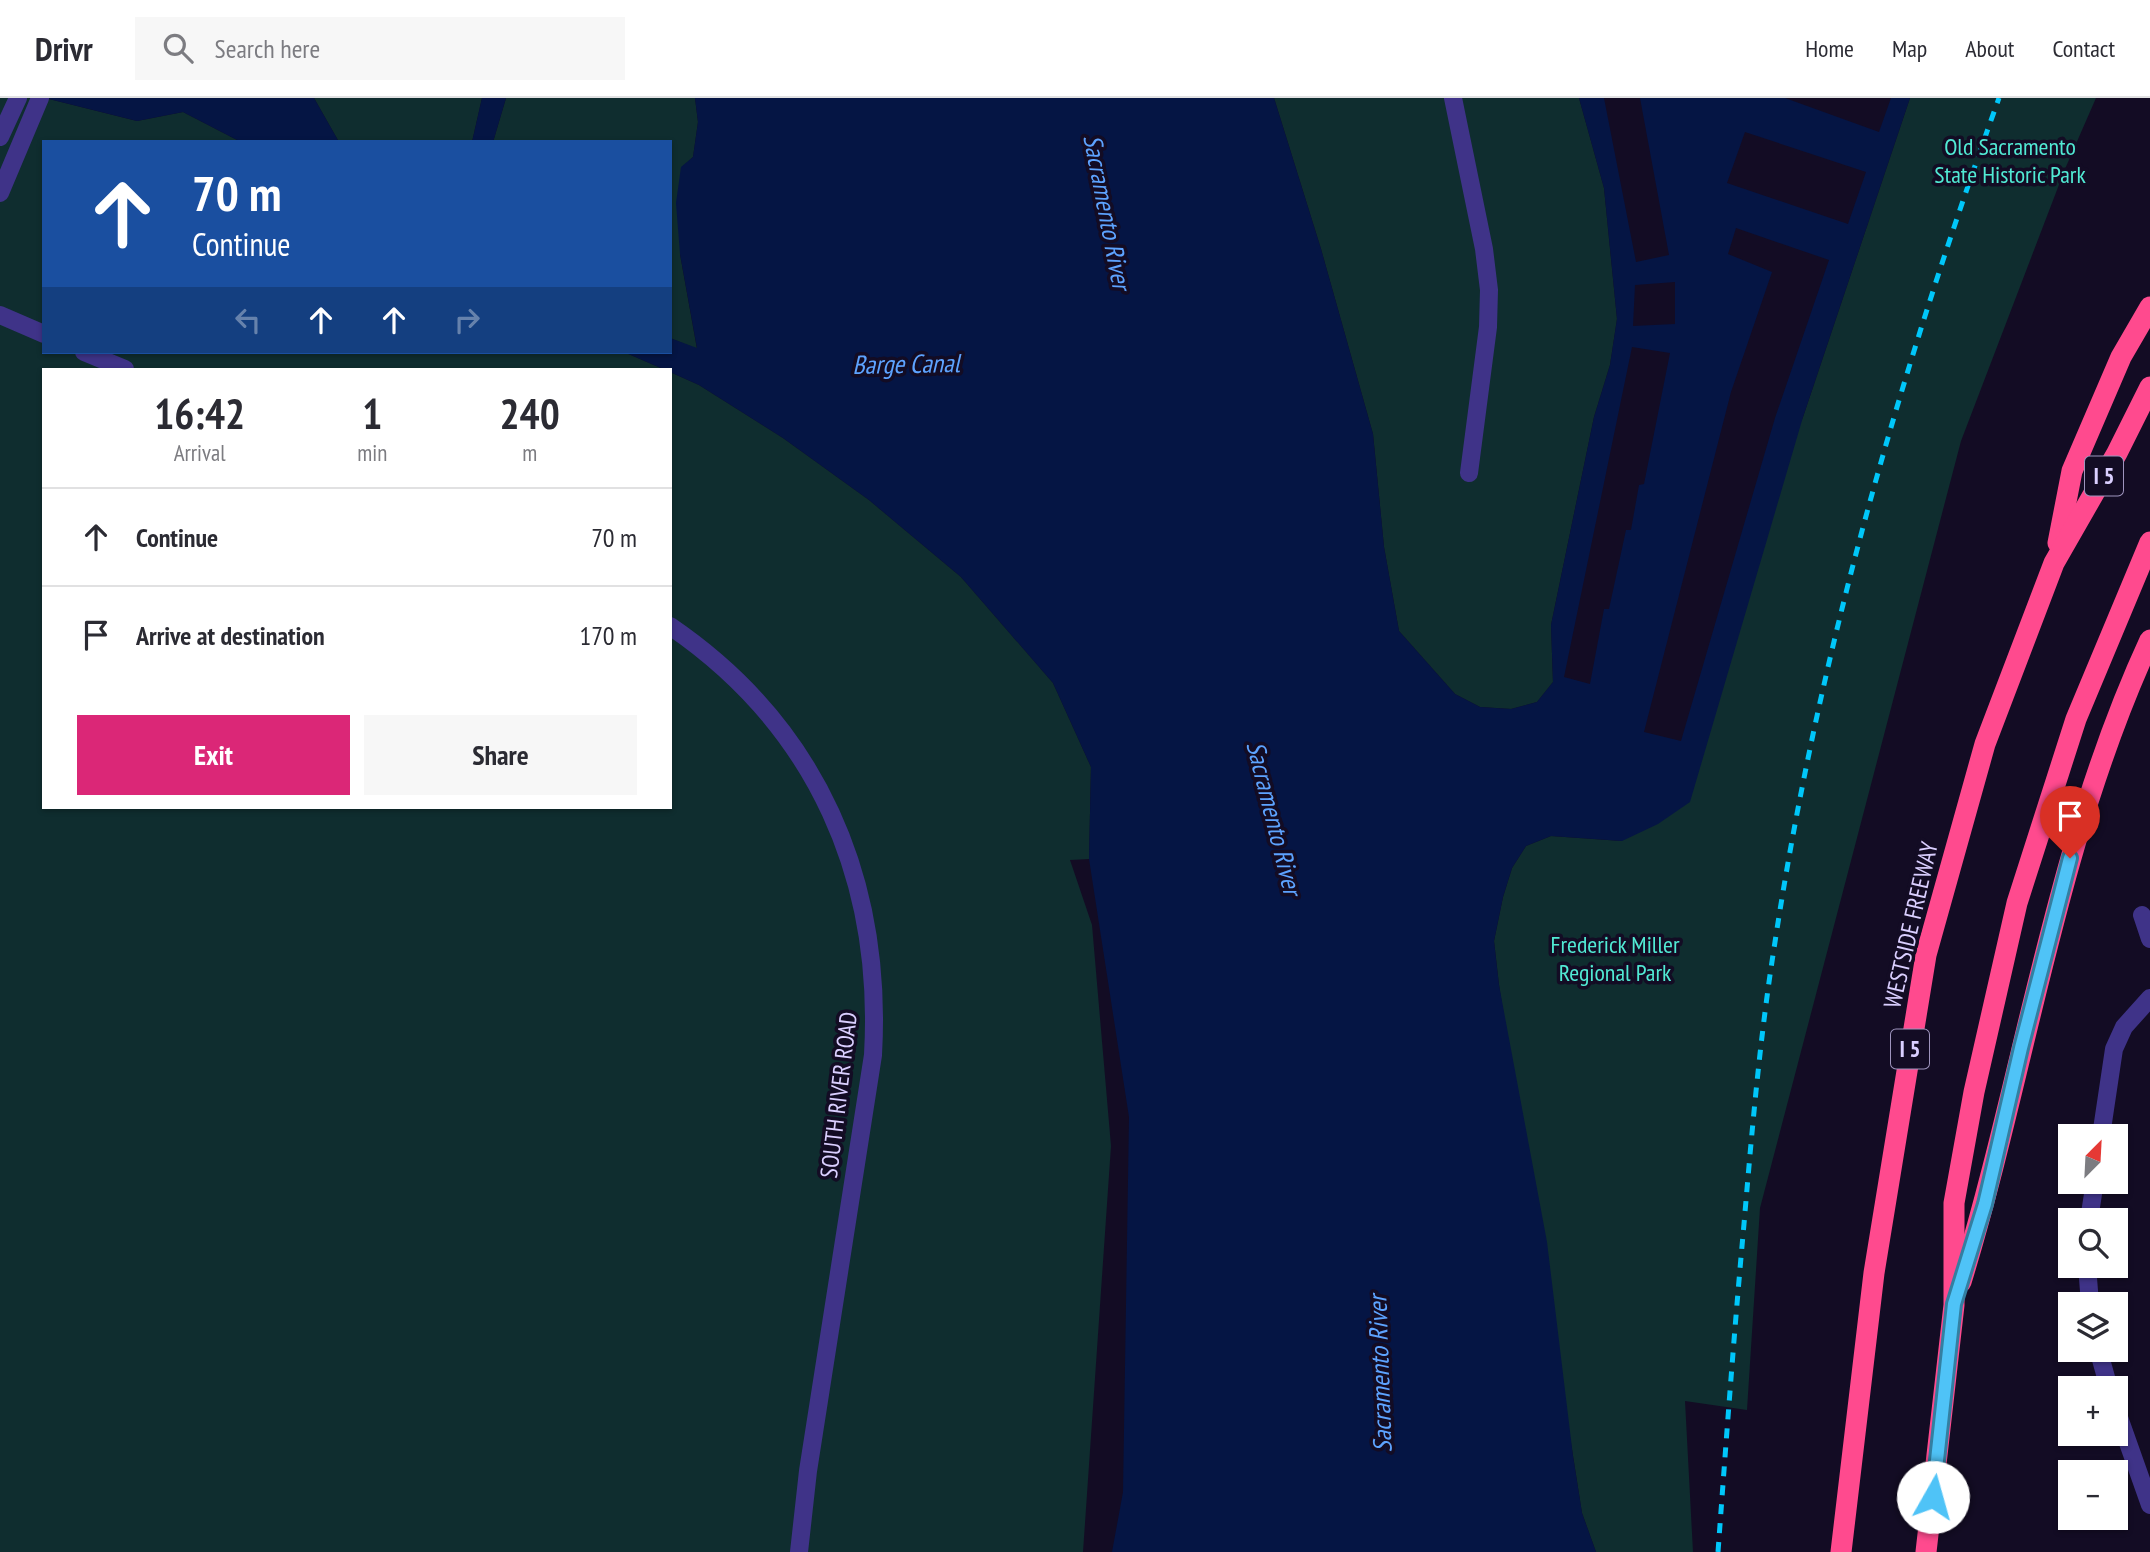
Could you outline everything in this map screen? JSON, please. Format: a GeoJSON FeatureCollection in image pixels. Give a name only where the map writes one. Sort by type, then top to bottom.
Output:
{"type":"FeatureCollection","features":[{"type":"Feature","properties":{"kind":"highway"},"geometry":{"type":"LineString","coordinates":[[2054,563],[2072,471],[2121,357],[2150,307]]}},
{"type":"Feature","properties":{"kind":"highway","name":"WESTSIDE FREEWAY"},"geometry":{"type":"LineString","coordinates":[[1841,1552],[1874,1273],[1926,955],[1985,744],[2054,563],[2117,453],[2150,387]]}},
{"type":"Feature","properties":{"kind":"highway"},"geometry":{"type":"LineString","coordinates":[[1926,1552],[1954,1304],[1954,1203],[1974,1093],[2017,904],[2076,719],[2150,542]]}},
{"type":"Feature","properties":{"kind":"highway"},"geometry":{"type":"LineString","coordinates":[[1954,1304],[1985,1204],[2063,882],[2085,809],[2127,690],[2150,640]]}},
{"type":"Feature","properties":{"kind":"street"},"geometry":{"type":"LineString","coordinates":[[0,136],[18,98]]}},
{"type":"Feature","properties":{"kind":"street"},"geometry":{"type":"LineString","coordinates":[[0,193],[40,98]]}},
{"type":"Feature","properties":{"kind":"street"},"geometry":{"type":"LineString","coordinates":[[1453,98],[1484,249],[1489,290],[1488,327],[1469,473]]}},
{"type":"Feature","properties":{"kind":"street"},"geometry":{"type":"LineString","coordinates":[[0,315],[42,333]]}},
{"type":"Feature","properties":{"kind":"street"},"geometry":{"type":"LineString","coordinates":[[89,354],[123,368]]}},
{"type":"Feature","properties":{"kind":"street","name":"SOUTH RIVER ROAD"},"geometry":{"type":"LineString","coordinates":[[672,627],[716,660],[746,690],[772,720],[827,803],[849,856],[860,893],[872,956],[875,1011],[873,1055],[808,1471],[799,1552]]}},
{"type":"Feature","properties":{"kind":"street"},"geometry":{"type":"LineString","coordinates":[[2142,915],[2150,939]]}},
{"type":"Feature","properties":{"kind":"street"},"geometry":{"type":"LineString","coordinates":[[2103,1124],[2114,1049],[2124,1027],[2150,998]]}},
{"type":"Feature","properties":{"kind":"street"},"geometry":{"type":"LineString","coordinates":[[2128,1443],[2150,1505]]}},
{"type":"Feature","properties":{"kind":"green space"},"geometry":{"type":"Polygon","coordinates":[[[0,98],[45,98],[137,121],[183,112],[237,140],[42,140],[42,354],[629,354],[661,368],[42,368],[42,809],[672,809],[672,373],[699,385],[783,438],[869,500],[961,577],[1053,683],[1091,767],[1089,859],[1070,860],[1092,925],[1111,1146],[1083,1552],[0,1552],[0,98]]]}},
{"type":"Feature","properties":{"kind":"green space"},"geometry":{"type":"Polygon","coordinates":[[[314,98],[482,98],[472,140],[338,140],[314,98]]]}},
{"type":"Feature","properties":{"kind":"green space"},"geometry":{"type":"Polygon","coordinates":[[[506,98],[695,98],[698,122],[693,157],[681,168],[680,254],[697,349],[672,339],[672,140],[494,140],[506,98]]]}},
{"type":"Feature","properties":{"kind":"green space"},"geometry":{"type":"Polygon","coordinates":[[[1274,98],[1579,98],[1604,188],[1617,319],[1610,365],[1594,417],[1551,625],[1553,682],[1537,702],[1511,709],[1480,707],[1455,694],[1399,631],[1384,547],[1373,434],[1321,249],[1274,98]]]}},
{"type":"Feature","properties":{"kind":"green space"},"geometry":{"type":"Polygon","coordinates":[[[1910,98],[2096,98],[2065,169],[1961,441],[1760,1208],[1747,1410],[1685,1401],[1693,1552],[1596,1552],[1582,1513],[1499,985],[1494,941],[1503,897],[1512,868],[1526,846],[1551,836],[1622,841],[1803,417],[1910,98]]]}},
{"type":"Feature","properties":{"kind":"water"},"geometry":{"type":"Polygon","coordinates":[[[45,98],[314,98],[338,140],[237,140],[183,112],[137,121],[45,98]]]}},
{"type":"Feature","properties":{"kind":"water"},"geometry":{"type":"Polygon","coordinates":[[[482,98],[506,98],[494,140],[472,140],[482,98]]]}},
{"type":"Feature","properties":{"kind":"water"},"geometry":{"type":"Polygon","coordinates":[[[695,98],[1274,98],[1321,249],[1373,434],[1384,547],[1399,631],[1455,694],[1480,707],[1511,709],[1537,702],[1553,682],[1551,625],[1594,417],[1610,365],[1617,319],[1604,188],[1579,98],[1910,98],[1803,417],[1690,802],[1658,824],[1622,841],[1551,836],[1526,846],[1512,868],[1503,897],[1494,941],[1499,985],[1547,1242],[1582,1513],[1596,1552],[1112,1552],[1123,1492],[1129,1117],[1089,859],[1091,767],[1053,683],[961,577],[869,500],[783,438],[699,385],[672,373],[672,368],[661,368],[629,354],[672,354],[672,339],[697,348],[680,254],[676,203],[681,167],[693,157],[698,122],[695,98]]]}},
{"type":"Feature","properties":{"kind":"pier"},"geometry":{"type":"Polygon","coordinates":[[[1604,98],[1640,98],[1669,255],[1636,262],[1604,98]]]}},
{"type":"Feature","properties":{"kind":"pier"},"geometry":{"type":"Polygon","coordinates":[[[1785,98],[1891,98],[1879,132],[1785,98]]]}},
{"type":"Feature","properties":{"kind":"pier"},"geometry":{"type":"Polygon","coordinates":[[[1745,132],[1866,172],[1848,224],[1727,183],[1745,132]]]}},
{"type":"Feature","properties":{"kind":"pier"},"geometry":{"type":"Polygon","coordinates":[[[1736,228],[1829,260],[1775,418],[1681,741],[1644,732],[1731,392],[1772,272],[1728,254],[1736,228]]]}},
{"type":"Feature","properties":{"kind":"pier"},"geometry":{"type":"Polygon","coordinates":[[[1675,282],[1675,324],[1633,326],[1635,285],[1675,282]]]}},
{"type":"Feature","properties":{"kind":"pier"},"geometry":{"type":"Polygon","coordinates":[[[1632,347],[1670,353],[1644,484],[1639,485],[1631,530],[1626,530],[1609,609],[1604,609],[1590,684],[1564,677],[1632,347]]]}},
{"type":"Feature","properties":{"kind":"railway"},"geometry":{"type":"LineString","coordinates":[[1718,1552],[1757,1083],[1770,977],[1793,834],[1839,620],[1866,515],[1928,305],[1999,98]]}},
{"type":"Feature","properties":{"kind":"route"},"geometry":{"type":"LineString","coordinates":[[1933,1497],[1954,1304],[1985,1204],[2021,1048],[2070,858]]}},
{"type":"Feature","properties":{"kind":"park label","name":"Old Sacramento State Historic Park"},"geometry":{"type":"Point","coordinates":[2010,161]}},
{"type":"Feature","properties":{"kind":"park label","name":"Frederick Miller Regional Park"},"geometry":{"type":"Point","coordinates":[1615,959]}},
{"type":"Feature","properties":{"kind":"water label","name":"Sacramento River"},"geometry":{"type":"Point","coordinates":[1107,212]}},
{"type":"Feature","properties":{"kind":"water label","name":"Barge Canal"},"geometry":{"type":"Point","coordinates":[906,364]}},
{"type":"Feature","properties":{"kind":"water label","name":"Sacramento River"},"geometry":{"type":"Point","coordinates":[1274,818]}},
{"type":"Feature","properties":{"kind":"water label","name":"Sacramento River"},"geometry":{"type":"Point","coordinates":[1380,1374]}}]}
